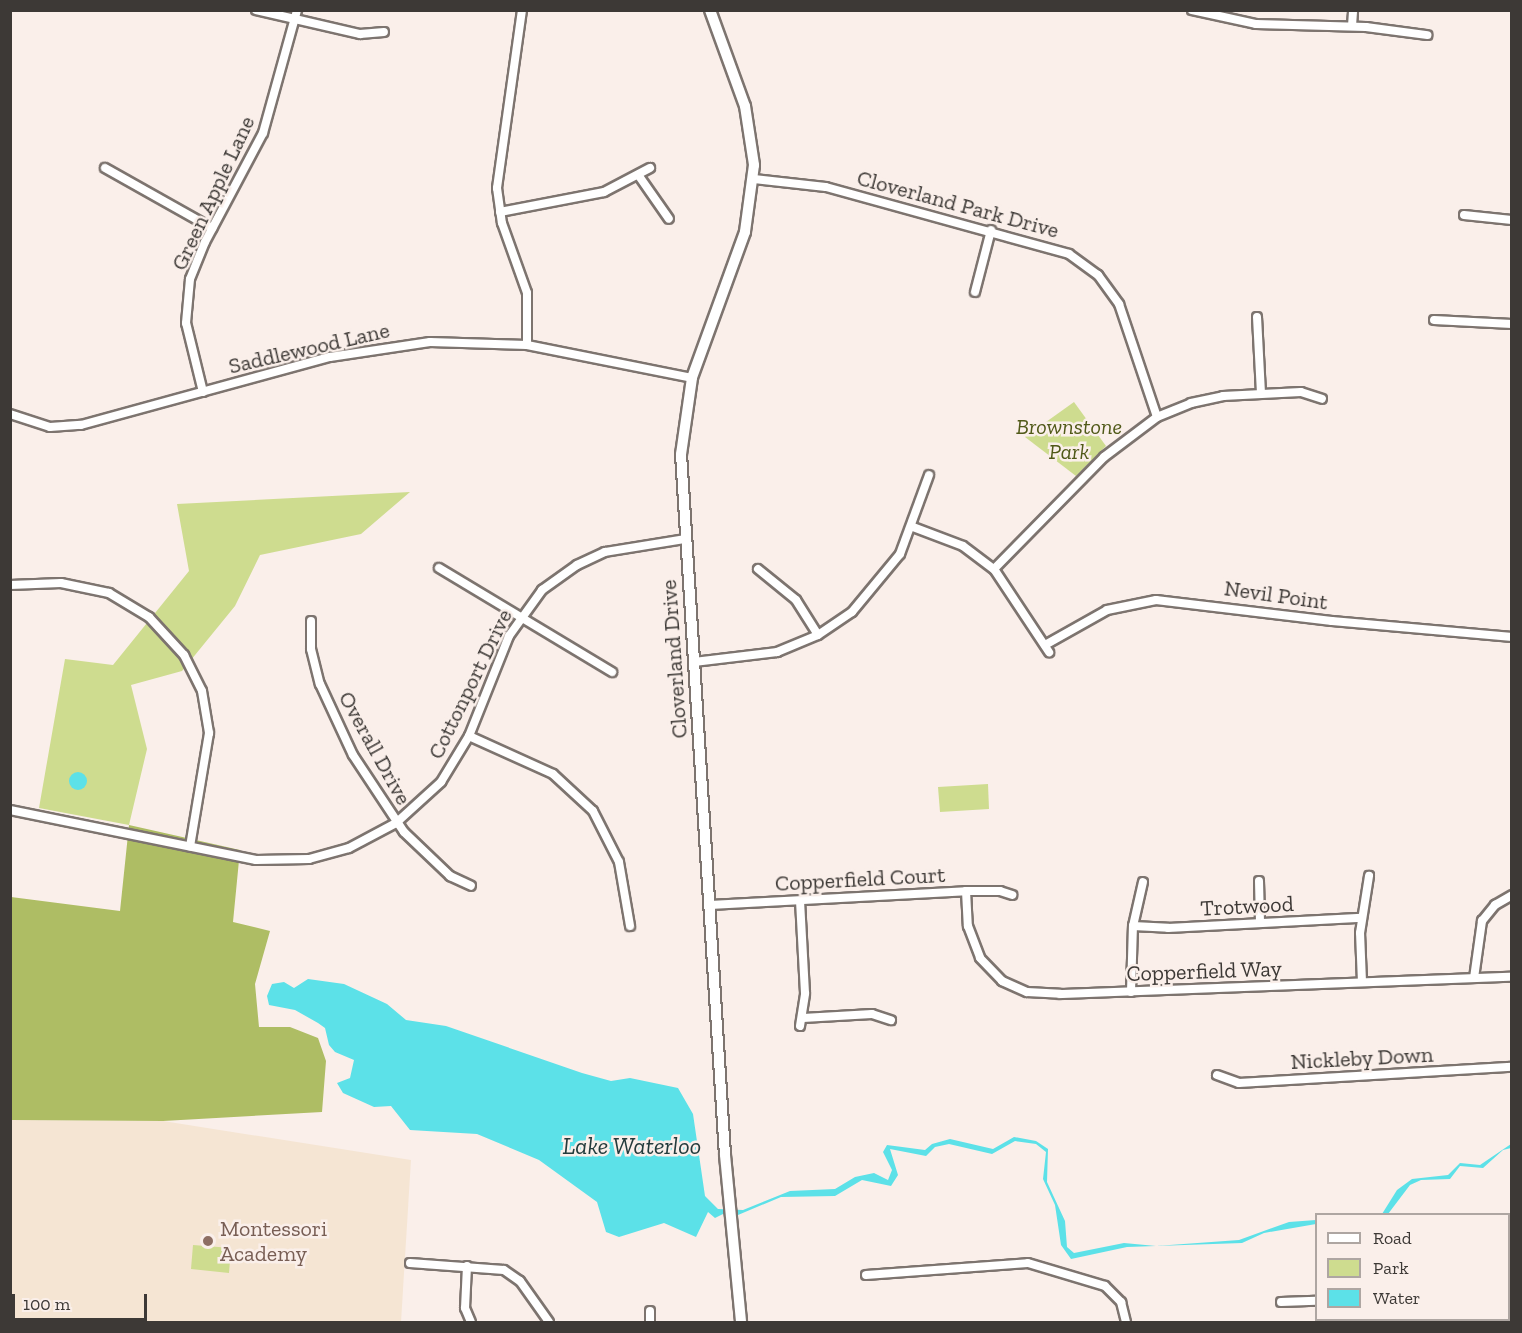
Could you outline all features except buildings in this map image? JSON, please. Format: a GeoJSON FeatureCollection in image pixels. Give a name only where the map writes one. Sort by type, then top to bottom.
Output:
{"type":"FeatureCollection","features":[{"type":"Feature","properties":{"kind":"main road","name":"Cloverland Drive"},"geometry":{"type":"LineString","coordinates":[[710,10],[750,128],[754,179],[745,232],[692,378],[681,454],[729,1196],[741,1323]]}},
{"type":"Feature","properties":{"kind":"street"},"geometry":{"type":"LineString","coordinates":[[256,10],[364,34],[384,32]]}},
{"type":"Feature","properties":{"kind":"street","name":"Green Apple Lane"},"geometry":{"type":"LineString","coordinates":[[203,392],[186,311],[194,268],[212,228],[264,134],[297,10]]}},
{"type":"Feature","properties":{"kind":"street"},"geometry":{"type":"LineString","coordinates":[[522,10],[498,171],[500,212],[526,284],[527,345]]}},
{"type":"Feature","properties":{"kind":"street"},"geometry":{"type":"LineString","coordinates":[[1192,10],[1256,24],[1352,26],[1427,34]]}},
{"type":"Feature","properties":{"kind":"street"},"geometry":{"type":"LineString","coordinates":[[1352,26],[1353,10]]}},
{"type":"Feature","properties":{"kind":"street"},"geometry":{"type":"LineString","coordinates":[[105,168],[212,228]]}},
{"type":"Feature","properties":{"kind":"street"},"geometry":{"type":"LineString","coordinates":[[500,212],[600,193],[639,176],[650,168]]}},
{"type":"Feature","properties":{"kind":"street"},"geometry":{"type":"LineString","coordinates":[[639,176],[669,219]]}},
{"type":"Feature","properties":{"kind":"street","name":"Cloverland Park Drive"},"geometry":{"type":"LineString","coordinates":[[754,179],[826,187],[992,230],[1069,254],[1110,288],[1128,327],[1157,417]]}},
{"type":"Feature","properties":{"kind":"street"},"geometry":{"type":"LineString","coordinates":[[1464,214],[1512,220]]}},
{"type":"Feature","properties":{"kind":"street"},"geometry":{"type":"LineString","coordinates":[[975,292],[992,230]]}},
{"type":"Feature","properties":{"kind":"street"},"geometry":{"type":"LineString","coordinates":[[1257,317],[1261,393]]}},
{"type":"Feature","properties":{"kind":"street"},"geometry":{"type":"LineString","coordinates":[[1434,320],[1512,324]]}},
{"type":"Feature","properties":{"kind":"street","name":"Saddlewood Lane"},"geometry":{"type":"LineString","coordinates":[[10,414],[42,426],[69,427],[330,357],[384,347],[456,341],[527,345],[692,378]]}},
{"type":"Feature","properties":{"kind":"street"},"geometry":{"type":"LineString","coordinates":[[913,527],[963,546],[994,569],[1104,457],[1157,417],[1200,400],[1261,393],[1305,392],[1322,399]]}},
{"type":"Feature","properties":{"kind":"street"},"geometry":{"type":"LineString","coordinates":[[694,662],[757,657],[818,635],[852,612],[875,589],[900,554],[913,527],[929,475]]}},
{"type":"Feature","properties":{"kind":"street","name":"Cottonport Drive"},"geometry":{"type":"LineString","coordinates":[[10,810],[256,860],[302,860],[349,848],[396,823],[441,782],[469,736],[520,618],[542,590],[589,558],[633,545],[686,539]]}},
{"type":"Feature","properties":{"kind":"street"},"geometry":{"type":"LineString","coordinates":[[439,568],[612,672]]}},
{"type":"Feature","properties":{"kind":"street"},"geometry":{"type":"LineString","coordinates":[[758,569],[796,600],[818,635]]}},
{"type":"Feature","properties":{"kind":"street","name":"Nevil Point"},"geometry":{"type":"LineString","coordinates":[[994,569],[1047,648],[1107,610],[1156,600],[1332,621],[1512,636]]}},
{"type":"Feature","properties":{"kind":"street"},"geometry":{"type":"LineString","coordinates":[[10,585],[61,583],[109,592],[149,617],[184,654],[202,691],[209,733],[190,846]]}},
{"type":"Feature","properties":{"kind":"street","name":"Overall Drive"},"geometry":{"type":"LineString","coordinates":[[311,621],[311,649],[328,705],[349,748],[396,823],[444,872],[471,886]]}},
{"type":"Feature","properties":{"kind":"street"},"geometry":{"type":"LineString","coordinates":[[469,736],[553,774],[593,811],[619,862],[630,926]]}},
{"type":"Feature","properties":{"kind":"street"},"geometry":{"type":"LineString","coordinates":[[1362,982],[1362,918],[1369,876]]}},
{"type":"Feature","properties":{"kind":"street"},"geometry":{"type":"LineString","coordinates":[[1259,881],[1260,922]]}},
{"type":"Feature","properties":{"kind":"street"},"geometry":{"type":"LineString","coordinates":[[1131,992],[1133,926],[1143,882]]}},
{"type":"Feature","properties":{"kind":"street","name":"Copperfield Court"},"geometry":{"type":"LineString","coordinates":[[710,905],[966,891],[999,891],[1012,895]]}},
{"type":"Feature","properties":{"kind":"street","name":"Copperfield Way"},"geometry":{"type":"LineString","coordinates":[[966,891],[973,942],[980,958],[1002,981],[1015,989],[1040,994],[1512,977]]}},
{"type":"Feature","properties":{"kind":"street"},"geometry":{"type":"LineString","coordinates":[[1474,978],[1482,921],[1495,905],[1512,895]]}},
{"type":"Feature","properties":{"kind":"street"},"geometry":{"type":"LineString","coordinates":[[800,901],[803,1018],[800,1026]]}},
{"type":"Feature","properties":{"kind":"street","name":"Trotwood"},"geometry":{"type":"LineString","coordinates":[[1133,926],[1168,928],[1362,918]]}},
{"type":"Feature","properties":{"kind":"street"},"geometry":{"type":"LineString","coordinates":[[803,1018],[872,1014],[891,1020]]}},
{"type":"Feature","properties":{"kind":"street","name":"Nickleby Down"},"geometry":{"type":"LineString","coordinates":[[1216,1075],[1239,1083],[1512,1067]]}},
{"type":"Feature","properties":{"kind":"street"},"geometry":{"type":"LineString","coordinates":[[410,1263],[500,1269],[511,1274],[544,1321]]}},
{"type":"Feature","properties":{"kind":"street"},"geometry":{"type":"LineString","coordinates":[[866,1275],[1028,1263],[1105,1286],[1121,1302],[1126,1323]]}},
{"type":"Feature","properties":{"kind":"street"},"geometry":{"type":"LineString","coordinates":[[468,1266],[465,1310],[471,1323]]}},
{"type":"Feature","properties":{"kind":"street"},"geometry":{"type":"LineString","coordinates":[[1281,1302],[1315,1301]]}},
{"type":"Feature","properties":{"kind":"street"},"geometry":{"type":"LineString","coordinates":[[650,1311],[650,1323]]}},
{"type":"Feature","properties":{"kind":"shaded area","name":"Montessori Academy"},"geometry":{"type":"Polygon","coordinates":[[[11,1120],[163,1121],[411,1160],[401,1322],[11,1322],[11,1120]]]}},
{"type":"Feature","properties":{"kind":"green space","name":"Brownstone Park"},"geometry":{"type":"Polygon","coordinates":[[[1074,402],[1106,446],[1076,476],[1025,437],[1074,402]]]}},
{"type":"Feature","properties":{"kind":"green space"},"geometry":{"type":"Polygon","coordinates":[[[410,492],[361,534],[260,555],[235,606],[182,671],[131,685],[147,749],[129,825],[39,808],[65,659],[113,665],[189,571],[177,504],[410,492]]]}},
{"type":"Feature","properties":{"kind":"green space"},"geometry":{"type":"Polygon","coordinates":[[[988,784],[989,809],[940,812],[938,787],[988,784]]]}},
{"type":"Feature","properties":{"kind":"green space"},"geometry":{"type":"Polygon","coordinates":[[[129,825],[240,850],[233,922],[270,931],[255,984],[259,1027],[290,1027],[318,1038],[326,1061],[322,1112],[163,1121],[11,1120],[11,897],[120,911],[129,825]]]}},
{"type":"Feature","properties":{"kind":"green space"},"geometry":{"type":"Polygon","coordinates":[[[193,1245],[231,1248],[229,1273],[191,1269],[193,1245]]]}},
{"type":"Feature","properties":{"kind":"water"},"geometry":{"type":"Polygon","coordinates":[[[78,772],[86,777],[87,781],[82,789],[78,790],[70,785],[69,781],[74,773],[78,772]]]}},
{"type":"Feature","properties":{"kind":"water","name":"Lake Waterloo"},"geometry":{"type":"Polygon","coordinates":[[[308,979],[344,984],[387,1004],[406,1020],[446,1026],[582,1073],[611,1081],[630,1078],[678,1088],[693,1114],[705,1196],[718,1209],[743,1210],[790,1191],[835,1189],[855,1177],[874,1173],[888,1180],[892,1170],[883,1152],[887,1145],[925,1150],[932,1144],[950,1139],[993,1149],[1014,1137],[1036,1141],[1048,1149],[1047,1182],[1065,1221],[1067,1247],[1074,1253],[1124,1243],[1156,1246],[1127,1247],[1071,1259],[1061,1245],[1055,1205],[1043,1179],[1046,1152],[1036,1144],[1015,1141],[992,1154],[949,1144],[935,1147],[926,1156],[890,1149],[898,1175],[891,1186],[862,1180],[835,1196],[781,1197],[738,1215],[723,1214],[715,1218],[708,1212],[696,1237],[664,1223],[619,1237],[606,1232],[597,1202],[539,1160],[477,1134],[410,1130],[391,1106],[374,1107],[343,1093],[337,1083],[350,1078],[354,1060],[335,1052],[329,1045],[325,1028],[318,1023],[295,1010],[269,1005],[267,996],[272,984],[284,982],[294,988],[308,979]]]}},
{"type":"Feature","properties":{"kind":"water"},"geometry":{"type":"Polygon","coordinates":[[[1511,1144],[1511,1148],[1503,1150],[1483,1168],[1460,1166],[1450,1179],[1421,1180],[1410,1185],[1389,1213],[1383,1213],[1397,1190],[1412,1179],[1448,1175],[1460,1163],[1480,1165],[1511,1144]]]}},
{"type":"Feature","properties":{"kind":"water"},"geometry":{"type":"Polygon","coordinates":[[[1315,1220],[1315,1224],[1264,1233],[1242,1243],[1156,1246],[1239,1240],[1289,1222],[1315,1220]]]}},
{"type":"Feature","properties":{"kind":"place","name":"Montessori Academy"},"geometry":{"type":"Point","coordinates":[208,1241]}}]}
